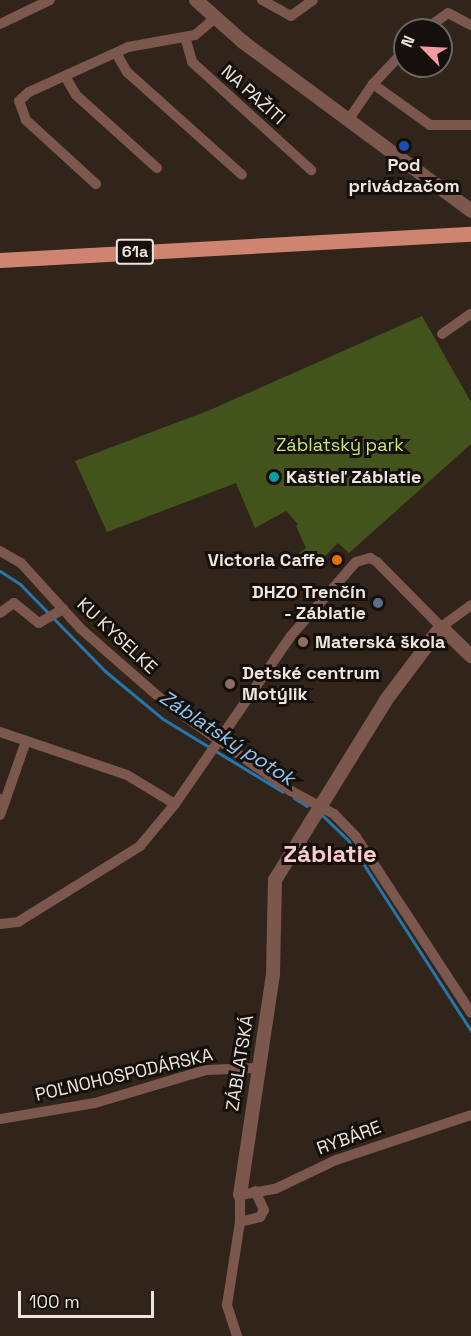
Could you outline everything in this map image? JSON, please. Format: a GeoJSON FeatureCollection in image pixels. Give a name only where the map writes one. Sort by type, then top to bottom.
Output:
{"type":"FeatureCollection","features":[{"type":"Feature","properties":{"kind":"main road","name":"61a"},"geometry":{"type":"LineString","coordinates":[[0,260],[471,234]]}},
{"type":"Feature","properties":{"kind":"street"},"geometry":{"type":"LineString","coordinates":[[0,24],[50,0]]}},
{"type":"Feature","properties":{"kind":"street"},"geometry":{"type":"LineString","coordinates":[[196,0],[214,19],[471,211]]}},
{"type":"Feature","properties":{"kind":"street"},"geometry":{"type":"LineString","coordinates":[[262,0],[291,16],[313,0]]}},
{"type":"Feature","properties":{"kind":"street"},"geometry":{"type":"LineString","coordinates":[[441,18],[448,13],[471,25]]}},
{"type":"Feature","properties":{"kind":"street"},"geometry":{"type":"LineString","coordinates":[[96,184],[26,120],[18,107],[22,96],[139,44],[199,33],[214,19]]}},
{"type":"Feature","properties":{"kind":"street","name":"NA PAŽITI"},"geometry":{"type":"LineString","coordinates":[[185,37],[192,62],[311,170]]}},
{"type":"Feature","properties":{"kind":"street"},"geometry":{"type":"LineString","coordinates":[[116,53],[127,72],[242,175]]}},
{"type":"Feature","properties":{"kind":"street"},"geometry":{"type":"LineString","coordinates":[[349,119],[373,84],[393,63]]}},
{"type":"Feature","properties":{"kind":"street"},"geometry":{"type":"LineString","coordinates":[[65,76],[76,95],[157,168]]}},
{"type":"Feature","properties":{"kind":"street"},"geometry":{"type":"LineString","coordinates":[[373,84],[430,125],[471,125]]}},
{"type":"Feature","properties":{"kind":"street"},"geometry":{"type":"LineString","coordinates":[[442,334],[471,314]]}},
{"type":"Feature","properties":{"kind":"street","name":"KU KYSELKE"},"geometry":{"type":"LineString","coordinates":[[0,551],[21,563],[61,610],[167,704],[216,740],[319,805]]}},
{"type":"Feature","properties":{"kind":"street"},"geometry":{"type":"LineString","coordinates":[[0,924],[18,922],[140,846],[175,804],[216,740],[290,637],[363,558],[377,562],[471,656]]}},
{"type":"Feature","properties":{"kind":"street","name":"KU KYSELKE"},"geometry":{"type":"LineString","coordinates":[[0,613],[14,603],[39,623],[61,610]]}},
{"type":"Feature","properties":{"kind":"street"},"geometry":{"type":"LineString","coordinates":[[441,627],[471,604]]}},
{"type":"Feature","properties":{"kind":"street","name":"ZÁBLATSKÁ"},"geometry":{"type":"LineString","coordinates":[[237,1336],[227,1305],[240,1222],[240,1195],[257,1068],[273,974],[275,880],[319,805],[386,700],[441,627]]}},
{"type":"Feature","properties":{"kind":"street"},"geometry":{"type":"LineString","coordinates":[[0,732],[127,775],[175,804]]}},
{"type":"Feature","properties":{"kind":"street"},"geometry":{"type":"LineString","coordinates":[[0,815],[3,800],[26,741]]}},
{"type":"Feature","properties":{"kind":"street"},"geometry":{"type":"LineString","coordinates":[[319,805],[334,814],[356,837],[471,1013]]}},
{"type":"Feature","properties":{"kind":"street","name":"POĽNOHOSPODÁRSKA"},"geometry":{"type":"LineString","coordinates":[[0,1119],[95,1103],[206,1070],[257,1068]]}},
{"type":"Feature","properties":{"kind":"street","name":"RYBÁRE"},"geometry":{"type":"LineString","coordinates":[[240,1195],[275,1189],[347,1156],[471,1115]]}},
{"type":"Feature","properties":{"kind":"street"},"geometry":{"type":"LineString","coordinates":[[240,1222],[260,1217],[264,1210],[255,1191]]}},
{"type":"Feature","properties":{"kind":"green space","name":"Záblatský park"},"geometry":{"type":"Polygon","coordinates":[[[422,316],[471,402],[471,444],[349,553],[338,543],[318,563],[299,553],[306,548],[296,526],[298,524],[286,511],[255,528],[236,483],[107,532],[75,461],[210,410],[422,316]]]}},
{"type":"Feature","properties":{"kind":"waterway","name":"Záblatský potok"},"geometry":{"type":"LineString","coordinates":[[0,571],[20,584],[105,671],[163,719],[283,792]]}},
{"type":"Feature","properties":{"kind":"waterway","name":"Záblatský potok"},"geometry":{"type":"LineString","coordinates":[[294,798],[307,806]]}},
{"type":"Feature","properties":{"kind":"waterway","name":"Záblatský potok"},"geometry":{"type":"LineString","coordinates":[[321,814],[348,840],[471,1031]]}},
{"type":"Feature","properties":{"kind":"place","name":"Pod privádzačom"},"geometry":{"type":"Point","coordinates":[404,146]}},
{"type":"Feature","properties":{"kind":"place","name":"Kaštieľ Záblatie"},"geometry":{"type":"Point","coordinates":[274,477]}},
{"type":"Feature","properties":{"kind":"place","name":"Victoria Caffe"},"geometry":{"type":"Point","coordinates":[337,560]}},
{"type":"Feature","properties":{"kind":"place","name":"DHZO Trenčín - Záblatie"},"geometry":{"type":"Point","coordinates":[378,603]}},
{"type":"Feature","properties":{"kind":"place","name":"Materská škola"},"geometry":{"type":"Point","coordinates":[303,642]}},
{"type":"Feature","properties":{"kind":"place","name":"Detské centrum Motýlik"},"geometry":{"type":"Point","coordinates":[230,684]}},
{"type":"Feature","properties":{"kind":"district","name":"Záblatie"},"geometry":{"type":"Point","coordinates":[330,854]}}]}
